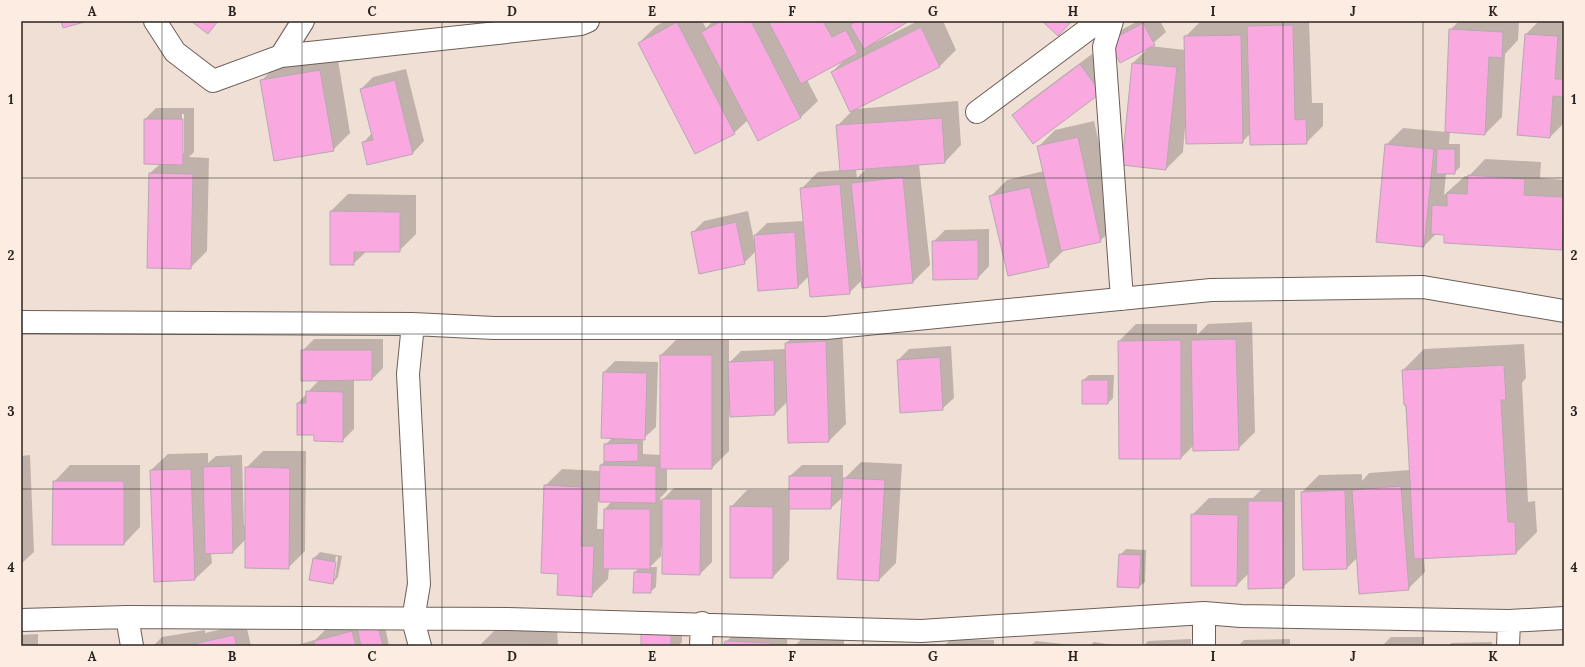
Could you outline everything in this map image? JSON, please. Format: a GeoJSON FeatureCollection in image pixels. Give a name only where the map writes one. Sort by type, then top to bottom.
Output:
{"type":"FeatureCollection","features":[{"type":"Feature","properties":{"kind":"street"},"geometry":{"type":"LineString","coordinates":[[155,21],[175,52],[214,81],[281,56],[581,24],[588,21]]}},
{"type":"Feature","properties":{"kind":"street"},"geometry":{"type":"LineString","coordinates":[[281,56],[303,21]]}},
{"type":"Feature","properties":{"kind":"street"},"geometry":{"type":"LineString","coordinates":[[977,112],[1100,21]]}},
{"type":"Feature","properties":{"kind":"street"},"geometry":{"type":"LineString","coordinates":[[1112,21],[1104,46],[1122,298]]}},
{"type":"Feature","properties":{"kind":"street"},"geometry":{"type":"LineString","coordinates":[[21,322],[414,324],[502,328],[826,328],[1211,290],[1423,287],[1564,311]]}},
{"type":"Feature","properties":{"kind":"street"},"geometry":{"type":"LineString","coordinates":[[414,324],[408,374],[419,584],[413,620],[420,646]]}},
{"type":"Feature","properties":{"kind":"street"},"geometry":{"type":"LineString","coordinates":[[1204,613],[1204,646]]}},
{"type":"Feature","properties":{"kind":"street"},"geometry":{"type":"LineString","coordinates":[[21,620],[126,617],[413,620],[508,619],[702,623],[732,627],[921,638],[1204,613],[1241,616],[1509,620],[1564,618]]}},
{"type":"Feature","properties":{"kind":"street"},"geometry":{"type":"LineString","coordinates":[[126,617],[132,646]]}},
{"type":"Feature","properties":{"kind":"street"},"geometry":{"type":"LineString","coordinates":[[1508,646],[1509,620]]}},
{"type":"Feature","properties":{"kind":"street"},"geometry":{"type":"LineString","coordinates":[[701,646],[702,623]]}},
{"type":"Feature","properties":{"kind":"building"},"geometry":{"type":"Polygon","coordinates":[[[61,21],[88,21],[63,28],[61,21]]]}},
{"type":"Feature","properties":{"kind":"building"},"geometry":{"type":"Polygon","coordinates":[[[191,21],[218,21],[208,34],[191,21]]]}},
{"type":"Feature","properties":{"kind":"building"},"geometry":{"type":"Polygon","coordinates":[[[722,21],[751,21],[801,118],[758,141],[701,32],[722,21]]]}},
{"type":"Feature","properties":{"kind":"building"},"geometry":{"type":"Polygon","coordinates":[[[768,21],[823,21],[832,37],[846,30],[858,53],[801,84],[768,21]]]}},
{"type":"Feature","properties":{"kind":"building"},"geometry":{"type":"Polygon","coordinates":[[[857,21],[909,21],[864,49],[850,25],[857,21]]]}},
{"type":"Feature","properties":{"kind":"building"},"geometry":{"type":"Polygon","coordinates":[[[1042,21],[1072,21],[1058,36],[1042,21]]]}},
{"type":"Feature","properties":{"kind":"building"},"geometry":{"type":"Polygon","coordinates":[[[677,22],[735,134],[695,154],[638,43],[677,22]]]}},
{"type":"Feature","properties":{"kind":"building"},"geometry":{"type":"Polygon","coordinates":[[[1143,23],[1155,45],[1120,63],[1109,41],[1143,23]]]}},
{"type":"Feature","properties":{"kind":"building"},"geometry":{"type":"Polygon","coordinates":[[[1293,25],[1295,120],[1306,119],[1307,144],[1250,145],[1247,26],[1293,25]]]}},
{"type":"Feature","properties":{"kind":"building"},"geometry":{"type":"Polygon","coordinates":[[[921,27],[940,67],[850,112],[831,72],[921,27]]]}},
{"type":"Feature","properties":{"kind":"building"},"geometry":{"type":"Polygon","coordinates":[[[1449,29],[1503,32],[1502,58],[1489,57],[1485,135],[1445,132],[1449,29]]]}},
{"type":"Feature","properties":{"kind":"building"},"geometry":{"type":"Polygon","coordinates":[[[1525,34],[1558,36],[1555,79],[1564,79],[1564,97],[1553,96],[1550,138],[1517,135],[1525,34]]]}},
{"type":"Feature","properties":{"kind":"building"},"geometry":{"type":"Polygon","coordinates":[[[1241,35],[1243,143],[1186,144],[1184,36],[1241,35]]]}},
{"type":"Feature","properties":{"kind":"building"},"geometry":{"type":"Polygon","coordinates":[[[1132,63],[1177,67],[1166,170],[1122,165],[1132,63]]]}},
{"type":"Feature","properties":{"kind":"building"},"geometry":{"type":"Polygon","coordinates":[[[1080,64],[1101,93],[1033,144],[1012,115],[1080,64]]]}},
{"type":"Feature","properties":{"kind":"building"},"geometry":{"type":"Polygon","coordinates":[[[320,70],[334,151],[274,161],[260,80],[320,70]]]}},
{"type":"Feature","properties":{"kind":"building"},"geometry":{"type":"Polygon","coordinates":[[[395,80],[413,154],[367,165],[362,142],[373,140],[360,89],[395,80]]]}},
{"type":"Feature","properties":{"kind":"building"},"geometry":{"type":"Polygon","coordinates":[[[942,118],[945,163],[840,171],[836,125],[942,118]]]}},
{"type":"Feature","properties":{"kind":"building"},"geometry":{"type":"Polygon","coordinates":[[[144,119],[183,119],[183,165],[144,164],[144,119]]]}},
{"type":"Feature","properties":{"kind":"building"},"geometry":{"type":"Polygon","coordinates":[[[1078,137],[1101,242],[1061,251],[1037,146],[1078,137]]]}},
{"type":"Feature","properties":{"kind":"building"},"geometry":{"type":"Polygon","coordinates":[[[1385,144],[1434,149],[1424,247],[1376,242],[1385,144]]]}},
{"type":"Feature","properties":{"kind":"building"},"geometry":{"type":"Polygon","coordinates":[[[1437,149],[1455,149],[1455,174],[1436,174],[1437,149]]]}},
{"type":"Feature","properties":{"kind":"building"},"geometry":{"type":"Polygon","coordinates":[[[149,173],[193,174],[191,269],[147,268],[149,173]]]}},
{"type":"Feature","properties":{"kind":"building"},"geometry":{"type":"Polygon","coordinates":[[[1468,175],[1525,179],[1524,195],[1564,197],[1562,250],[1444,243],[1444,235],[1431,234],[1432,205],[1447,206],[1447,193],[1467,194],[1468,175]]]}},
{"type":"Feature","properties":{"kind":"building"},"geometry":{"type":"Polygon","coordinates":[[[903,177],[913,283],[862,288],[851,183],[903,177]]]}},
{"type":"Feature","properties":{"kind":"building"},"geometry":{"type":"Polygon","coordinates":[[[840,184],[850,294],[810,297],[800,188],[840,184]]]}},
{"type":"Feature","properties":{"kind":"building"},"geometry":{"type":"Polygon","coordinates":[[[1030,187],[1049,267],[1008,276],[989,196],[1030,187]]]}},
{"type":"Feature","properties":{"kind":"building"},"geometry":{"type":"Polygon","coordinates":[[[330,211],[400,212],[400,252],[354,252],[354,265],[330,265],[330,211]]]}},
{"type":"Feature","properties":{"kind":"building"},"geometry":{"type":"Polygon","coordinates":[[[736,222],[745,264],[699,274],[691,232],[736,222]]]}},
{"type":"Feature","properties":{"kind":"building"},"geometry":{"type":"Polygon","coordinates":[[[795,232],[798,288],[758,291],[754,235],[795,232]]]}},
{"type":"Feature","properties":{"kind":"building"},"geometry":{"type":"Polygon","coordinates":[[[978,240],[978,279],[933,280],[932,241],[978,240]]]}},
{"type":"Feature","properties":{"kind":"building"},"geometry":{"type":"Polygon","coordinates":[[[1236,339],[1239,450],[1193,451],[1191,340],[1236,339]]]}},
{"type":"Feature","properties":{"kind":"building"},"geometry":{"type":"Polygon","coordinates":[[[1181,340],[1181,459],[1119,459],[1118,341],[1181,340]]]}},
{"type":"Feature","properties":{"kind":"building"},"geometry":{"type":"Polygon","coordinates":[[[826,341],[829,442],[788,443],[785,343],[826,341]]]}},
{"type":"Feature","properties":{"kind":"building"},"geometry":{"type":"Polygon","coordinates":[[[301,350],[372,350],[372,380],[301,381],[301,350]]]}},
{"type":"Feature","properties":{"kind":"building"},"geometry":{"type":"Polygon","coordinates":[[[660,355],[712,355],[712,469],[660,469],[660,355]]]}},
{"type":"Feature","properties":{"kind":"building"},"geometry":{"type":"Polygon","coordinates":[[[940,357],[943,410],[900,413],[897,360],[940,357]]]}},
{"type":"Feature","properties":{"kind":"building"},"geometry":{"type":"Polygon","coordinates":[[[774,360],[775,415],[730,417],[728,362],[774,360]]]}},
{"type":"Feature","properties":{"kind":"building"},"geometry":{"type":"Polygon","coordinates":[[[1504,365],[1506,400],[1501,400],[1508,522],[1515,522],[1516,554],[1414,559],[1406,405],[1404,405],[1402,370],[1504,365]]]}},
{"type":"Feature","properties":{"kind":"building"},"geometry":{"type":"Polygon","coordinates":[[[603,372],[647,373],[645,440],[601,438],[603,372]]]}},
{"type":"Feature","properties":{"kind":"building"},"geometry":{"type":"Polygon","coordinates":[[[1082,380],[1108,380],[1108,404],[1082,404],[1082,380]]]}},
{"type":"Feature","properties":{"kind":"building"},"geometry":{"type":"Polygon","coordinates":[[[306,391],[343,392],[343,442],[314,441],[314,435],[297,435],[297,403],[306,403],[306,391]]]}},
{"type":"Feature","properties":{"kind":"building"},"geometry":{"type":"Polygon","coordinates":[[[638,443],[638,461],[604,462],[604,444],[638,443]]]}},
{"type":"Feature","properties":{"kind":"building"},"geometry":{"type":"Polygon","coordinates":[[[600,465],[656,466],[656,503],[599,502],[600,465]]]}},
{"type":"Feature","properties":{"kind":"building"},"geometry":{"type":"Polygon","coordinates":[[[231,466],[233,553],[205,554],[203,467],[231,466]]]}},
{"type":"Feature","properties":{"kind":"building"},"geometry":{"type":"Polygon","coordinates":[[[245,467],[290,468],[289,569],[245,568],[245,467]]]}},
{"type":"Feature","properties":{"kind":"building"},"geometry":{"type":"Polygon","coordinates":[[[191,469],[195,580],[154,582],[150,470],[191,469]]]}},
{"type":"Feature","properties":{"kind":"building"},"geometry":{"type":"Polygon","coordinates":[[[789,476],[832,476],[831,509],[789,509],[789,476]]]}},
{"type":"Feature","properties":{"kind":"building"},"geometry":{"type":"Polygon","coordinates":[[[843,478],[885,480],[879,581],[837,579],[843,478]]]}},
{"type":"Feature","properties":{"kind":"building"},"geometry":{"type":"Polygon","coordinates":[[[53,481],[124,481],[124,545],[52,545],[53,481]]]}},
{"type":"Feature","properties":{"kind":"building"},"geometry":{"type":"Polygon","coordinates":[[[544,485],[583,487],[581,546],[594,546],[592,597],[557,595],[558,574],[541,573],[544,485]]]}},
{"type":"Feature","properties":{"kind":"building"},"geometry":{"type":"Polygon","coordinates":[[[1401,486],[1409,590],[1359,594],[1352,490],[1401,486]]]}},
{"type":"Feature","properties":{"kind":"building"},"geometry":{"type":"Polygon","coordinates":[[[1345,490],[1347,569],[1303,570],[1301,492],[1345,490]]]}},
{"type":"Feature","properties":{"kind":"building"},"geometry":{"type":"Polygon","coordinates":[[[662,499],[701,499],[700,575],[662,574],[662,499]]]}},
{"type":"Feature","properties":{"kind":"building"},"geometry":{"type":"Polygon","coordinates":[[[1248,501],[1283,501],[1284,588],[1248,589],[1248,501]]]}},
{"type":"Feature","properties":{"kind":"building"},"geometry":{"type":"Polygon","coordinates":[[[730,506],[773,507],[773,578],[730,578],[730,506]]]}},
{"type":"Feature","properties":{"kind":"building"},"geometry":{"type":"Polygon","coordinates":[[[604,509],[650,509],[650,569],[603,569],[604,509]]]}},
{"type":"Feature","properties":{"kind":"building"},"geometry":{"type":"Polygon","coordinates":[[[1191,514],[1238,515],[1237,586],[1191,586],[1191,514]]]}},
{"type":"Feature","properties":{"kind":"building"},"geometry":{"type":"Polygon","coordinates":[[[1119,554],[1141,555],[1139,588],[1117,587],[1119,554]]]}},
{"type":"Feature","properties":{"kind":"building"},"geometry":{"type":"Polygon","coordinates":[[[313,558],[336,562],[333,584],[309,580],[313,558]]]}},
{"type":"Feature","properties":{"kind":"building"},"geometry":{"type":"Polygon","coordinates":[[[634,572],[652,573],[651,593],[633,593],[634,572]]]}},
{"type":"Feature","properties":{"kind":"building"},"geometry":{"type":"Polygon","coordinates":[[[377,622],[383,646],[361,646],[357,627],[377,622]]]}},
{"type":"Feature","properties":{"kind":"building"},"geometry":{"type":"Polygon","coordinates":[[[641,628],[671,628],[671,646],[641,646],[641,628]]]}},
{"type":"Feature","properties":{"kind":"building"},"geometry":{"type":"Polygon","coordinates":[[[352,631],[356,646],[315,646],[314,641],[352,631]]]}},
{"type":"Feature","properties":{"kind":"building"},"geometry":{"type":"Polygon","coordinates":[[[234,635],[237,646],[193,646],[193,644],[234,635]]]}},
{"type":"Feature","properties":{"kind":"building"},"geometry":{"type":"Polygon","coordinates":[[[725,641],[771,643],[771,646],[724,646],[725,641]]]}},
{"type":"Feature","properties":{"kind":"building"},"geometry":{"type":"Polygon","coordinates":[[[541,644],[541,646],[500,646],[541,644]]]}}]}
